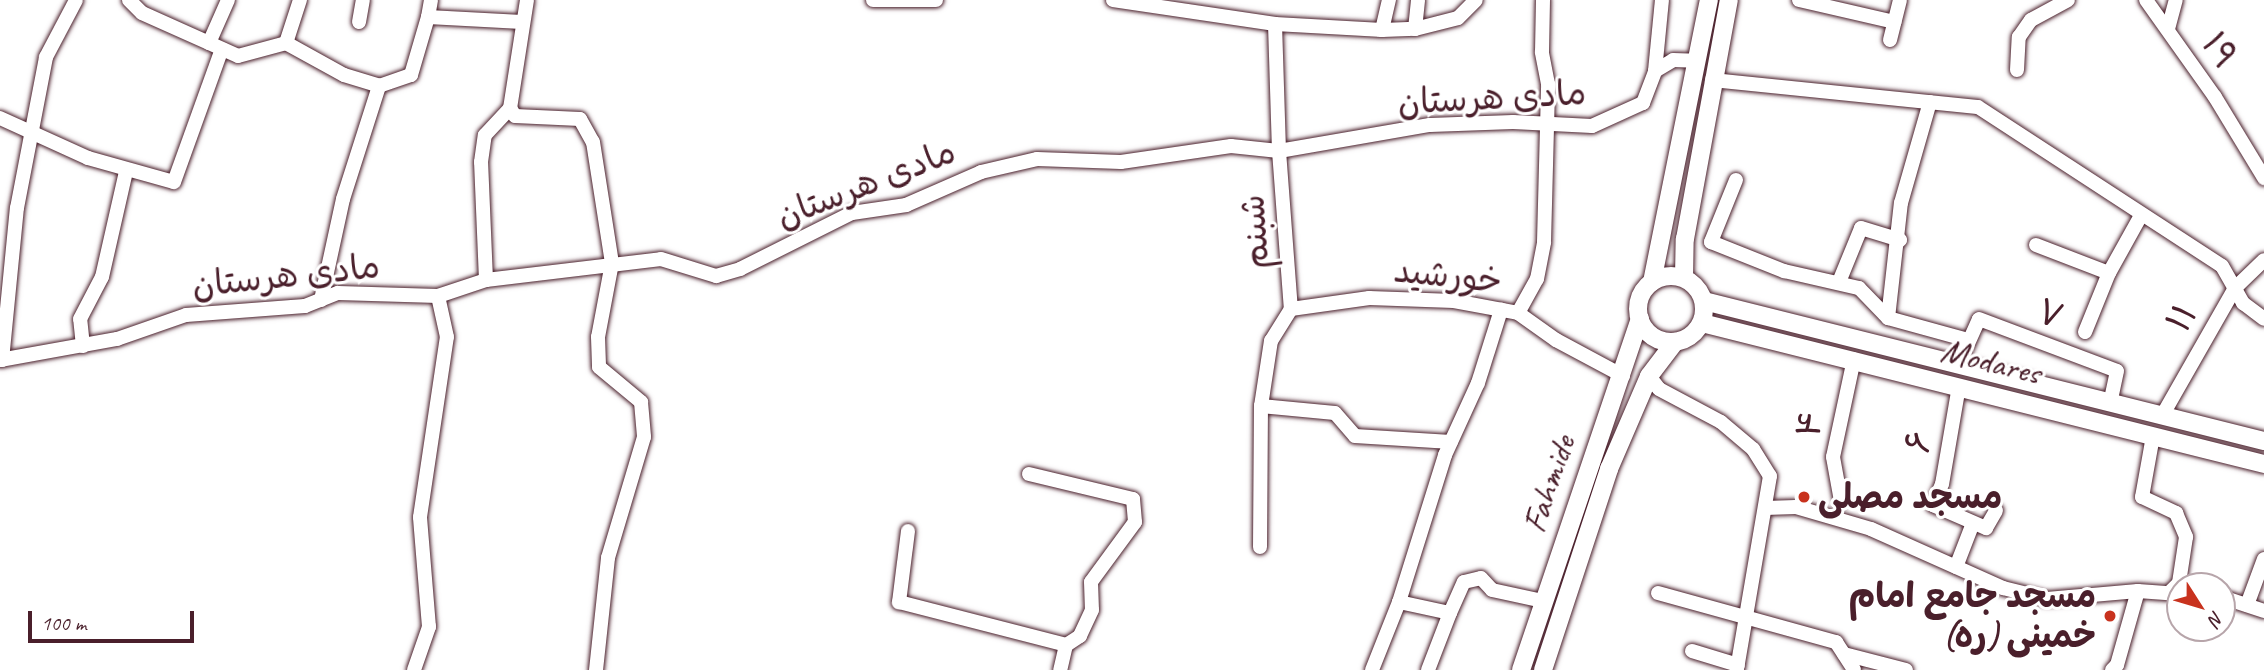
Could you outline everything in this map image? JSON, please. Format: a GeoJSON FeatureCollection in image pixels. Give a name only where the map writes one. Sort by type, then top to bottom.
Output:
{"type":"FeatureCollection","features":[{"type":"Feature","properties":{"kind":"main road"},"geometry":{"type":"LineString","coordinates":[[1653,282],[1709,0]]}},
{"type":"Feature","properties":{"kind":"main road"},"geometry":{"type":"LineString","coordinates":[[1684,278],[1662,277],[1653,282],[1640,298],[1640,319],[1649,334],[1675,342],[1686,339],[1702,323],[1704,301],[1684,278],[1685,239],[1728,0]]}},
{"type":"Feature","properties":{"kind":"main road","name":"Modares"},"geometry":{"type":"LineString","coordinates":[[1704,301],[2264,441]]}},
{"type":"Feature","properties":{"kind":"main road","name":"Fahmide"},"geometry":{"type":"LineString","coordinates":[[1521,670],[1573,511],[1623,376],[1640,319]]}},
{"type":"Feature","properties":{"kind":"main road","name":"Modares"},"geometry":{"type":"LineString","coordinates":[[1702,323],[2264,464]]}},
{"type":"Feature","properties":{"kind":"main road","name":"Fahmide"},"geometry":{"type":"LineString","coordinates":[[1543,670],[1593,518],[1649,376],[1675,342]]}},
{"type":"Feature","properties":{"kind":"main road"},"geometry":{"type":"LineString","coordinates":[[2231,455],[2233,433]]}},
{"type":"Feature","properties":{"kind":"main road"},"geometry":{"type":"LineString","coordinates":[[1573,511],[1578,519],[1593,518]]}},
{"type":"Feature","properties":{"kind":"main road"},"geometry":{"type":"LineString","coordinates":[[1564,539],[1575,537],[1584,545]]}},
{"type":"Feature","properties":{"kind":"street"},"geometry":{"type":"LineString","coordinates":[[1,360],[17,208],[46,57],[76,0]]}},
{"type":"Feature","properties":{"kind":"street"},"geometry":{"type":"LineString","coordinates":[[129,0],[142,13],[238,56],[286,43],[344,75],[379,86],[411,75],[431,0]]}},
{"type":"Feature","properties":{"kind":"street"},"geometry":{"type":"LineString","coordinates":[[0,118],[88,158],[126,171],[174,182],[228,0]]}},
{"type":"Feature","properties":{"kind":"street"},"geometry":{"type":"LineString","coordinates":[[286,43],[300,0]]}},
{"type":"Feature","properties":{"kind":"street"},"geometry":{"type":"LineString","coordinates":[[359,22],[363,0]]}},
{"type":"Feature","properties":{"kind":"street"},"geometry":{"type":"LineString","coordinates":[[486,280],[481,162],[485,135],[510,108],[527,0]]}},
{"type":"Feature","properties":{"kind":"street"},"geometry":{"type":"LineString","coordinates":[[882,1],[936,0]]}},
{"type":"Feature","properties":{"kind":"street"},"geometry":{"type":"LineString","coordinates":[[1113,0],[1198,6],[1275,23],[1382,30],[1415,29],[1458,19],[1476,0]]}},
{"type":"Feature","properties":{"kind":"street"},"geometry":{"type":"LineString","coordinates":[[1382,30],[1390,0]]}},
{"type":"Feature","properties":{"kind":"street"},"geometry":{"type":"LineString","coordinates":[[1415,29],[1418,0]]}},
{"type":"Feature","properties":{"kind":"street"},"geometry":{"type":"LineString","coordinates":[[1518,313],[1537,279],[1544,242],[1543,0]]}},
{"type":"Feature","properties":{"kind":"street","name":"مادی هرستان"},"geometry":{"type":"LineString","coordinates":[[1,360],[83,346],[186,315],[305,306],[338,293],[438,296],[486,280],[661,259],[716,276],[740,269],[852,213],[906,205],[981,172],[1037,159],[1121,162],[1231,145],[1279,151],[1430,125],[1592,126],[1643,103],[1655,71],[1661,0]]}},
{"type":"Feature","properties":{"kind":"street"},"geometry":{"type":"LineString","coordinates":[[1799,0],[1894,22]]}},
{"type":"Feature","properties":{"kind":"street"},"geometry":{"type":"LineString","coordinates":[[1889,40],[1900,0]]}},
{"type":"Feature","properties":{"kind":"street"},"geometry":{"type":"LineString","coordinates":[[2017,71],[2018,37],[2032,20],[2068,0]]}},
{"type":"Feature","properties":{"kind":"street","name":"۱۹"},"geometry":{"type":"LineString","coordinates":[[2146,0],[2168,29],[2264,178]]}},
{"type":"Feature","properties":{"kind":"street"},"geometry":{"type":"LineString","coordinates":[[2168,29],[2176,0]]}},
{"type":"Feature","properties":{"kind":"street"},"geometry":{"type":"LineString","coordinates":[[428,17],[522,22]]}},
{"type":"Feature","properties":{"kind":"street","name":"شبنم"},"geometry":{"type":"LineString","coordinates":[[1275,23],[1279,151],[1291,309]]}},
{"type":"Feature","properties":{"kind":"street"},"geometry":{"type":"LineString","coordinates":[[1655,71],[1673,60],[1696,61]]}},
{"type":"Feature","properties":{"kind":"street"},"geometry":{"type":"LineString","coordinates":[[1712,80],[1978,107],[2140,217],[2222,266],[2243,303],[2264,319]]}},
{"type":"Feature","properties":{"kind":"street"},"geometry":{"type":"LineString","coordinates":[[321,300],[343,200],[379,86]]}},
{"type":"Feature","properties":{"kind":"street"},"geometry":{"type":"LineString","coordinates":[[1888,318],[1900,240],[1901,203],[1930,102]]}},
{"type":"Feature","properties":{"kind":"street"},"geometry":{"type":"LineString","coordinates":[[510,108],[515,116],[580,120],[593,142],[612,263],[598,337],[599,367],[642,402],[644,437],[608,558],[596,670]]}},
{"type":"Feature","properties":{"kind":"street"},"geometry":{"type":"LineString","coordinates":[[83,346],[80,318],[102,277],[126,171]]}},
{"type":"Feature","properties":{"kind":"street"},"geometry":{"type":"LineString","coordinates":[[1736,180],[1711,242],[1784,271],[1859,288],[1888,318],[1968,340],[1958,366]]}},
{"type":"Feature","properties":{"kind":"street"},"geometry":{"type":"LineString","coordinates":[[2085,331],[2109,273],[2140,217]]}},
{"type":"Feature","properties":{"kind":"street"},"geometry":{"type":"LineString","coordinates":[[1839,282],[1861,229],[1900,240]]}},
{"type":"Feature","properties":{"kind":"street"},"geometry":{"type":"LineString","coordinates":[[2036,245],[2109,273]]}},
{"type":"Feature","properties":{"kind":"street","name":"۱۱"},"geometry":{"type":"LineString","coordinates":[[2162,416],[2235,288],[2264,260]]}},
{"type":"Feature","properties":{"kind":"street"},"geometry":{"type":"LineString","coordinates":[[414,670],[429,626],[421,517],[447,337],[438,296]]}},
{"type":"Feature","properties":{"kind":"street","name":"خورشید"},"geometry":{"type":"LineString","coordinates":[[1291,309],[1369,298],[1454,301],[1518,313],[1556,340],[1623,376]]}},
{"type":"Feature","properties":{"kind":"street"},"geometry":{"type":"LineString","coordinates":[[1259,547],[1261,406],[1270,341],[1291,309]]}},
{"type":"Feature","properties":{"kind":"street"},"geometry":{"type":"LineString","coordinates":[[1372,670],[1399,602],[1451,442],[1478,383],[1501,310]]}},
{"type":"Feature","properties":{"kind":"street","name":"۷"},"geometry":{"type":"LineString","coordinates":[[1968,340],[1979,319],[2118,371],[2110,403]]}},
{"type":"Feature","properties":{"kind":"street","name":"۴"},"geometry":{"type":"LineString","coordinates":[[1841,501],[1833,457],[1854,359]]}},
{"type":"Feature","properties":{"kind":"street"},"geometry":{"type":"LineString","coordinates":[[1649,376],[1658,390],[1721,422],[1753,449],[1770,476],[1737,667],[1692,651]]}},
{"type":"Feature","properties":{"kind":"street","name":"۶"},"geometry":{"type":"LineString","coordinates":[[1959,386],[1942,484],[1933,505],[1973,523]]}},
{"type":"Feature","properties":{"kind":"street"},"geometry":{"type":"LineString","coordinates":[[1261,406],[1335,413],[1355,436],[1451,442]]}},
{"type":"Feature","properties":{"kind":"street"},"geometry":{"type":"LineString","coordinates":[[2153,436],[2142,497],[2176,513],[2186,537],[2185,572]]}},
{"type":"Feature","properties":{"kind":"street"},"geometry":{"type":"LineString","coordinates":[[1029,474],[1133,499],[1135,522],[1091,582],[1093,610],[1080,636],[1066,645],[1060,670]]}},
{"type":"Feature","properties":{"kind":"street"},"geometry":{"type":"LineString","coordinates":[[1765,508],[1796,507],[1871,529],[2003,588],[2047,599],[2138,591],[2166,593]]}},
{"type":"Feature","properties":{"kind":"street"},"geometry":{"type":"LineString","coordinates":[[1956,567],[1973,523],[1986,528],[1996,510]]}},
{"type":"Feature","properties":{"kind":"street"},"geometry":{"type":"LineString","coordinates":[[908,531],[899,603],[1066,645]]}},
{"type":"Feature","properties":{"kind":"street"},"geometry":{"type":"LineString","coordinates":[[2247,605],[2264,559]]}},
{"type":"Feature","properties":{"kind":"street"},"geometry":{"type":"LineString","coordinates":[[1427,670],[1464,582],[1481,578],[1492,590],[1543,601]]}},
{"type":"Feature","properties":{"kind":"street"},"geometry":{"type":"LineString","coordinates":[[2112,670],[2117,665],[2138,591]]}},
{"type":"Feature","properties":{"kind":"street"},"geometry":{"type":"LineString","coordinates":[[1658,593],[1836,642],[1854,670]]}},
{"type":"Feature","properties":{"kind":"street"},"geometry":{"type":"LineString","coordinates":[[2236,601],[2264,611]]}},
{"type":"Feature","properties":{"kind":"street"},"geometry":{"type":"LineString","coordinates":[[1399,602],[1450,613]]}},
{"type":"Feature","properties":{"kind":"street"},"geometry":{"type":"LineString","coordinates":[[1844,654],[1906,670]]}},
{"type":"Feature","properties":{"kind":"place","name":"مسجد مصلی"},"geometry":{"type":"Point","coordinates":[1804,497]}},
{"type":"Feature","properties":{"kind":"place","name":"مسجد جامع امام خمینی (ره)"},"geometry":{"type":"Point","coordinates":[2110,616]}}]}
